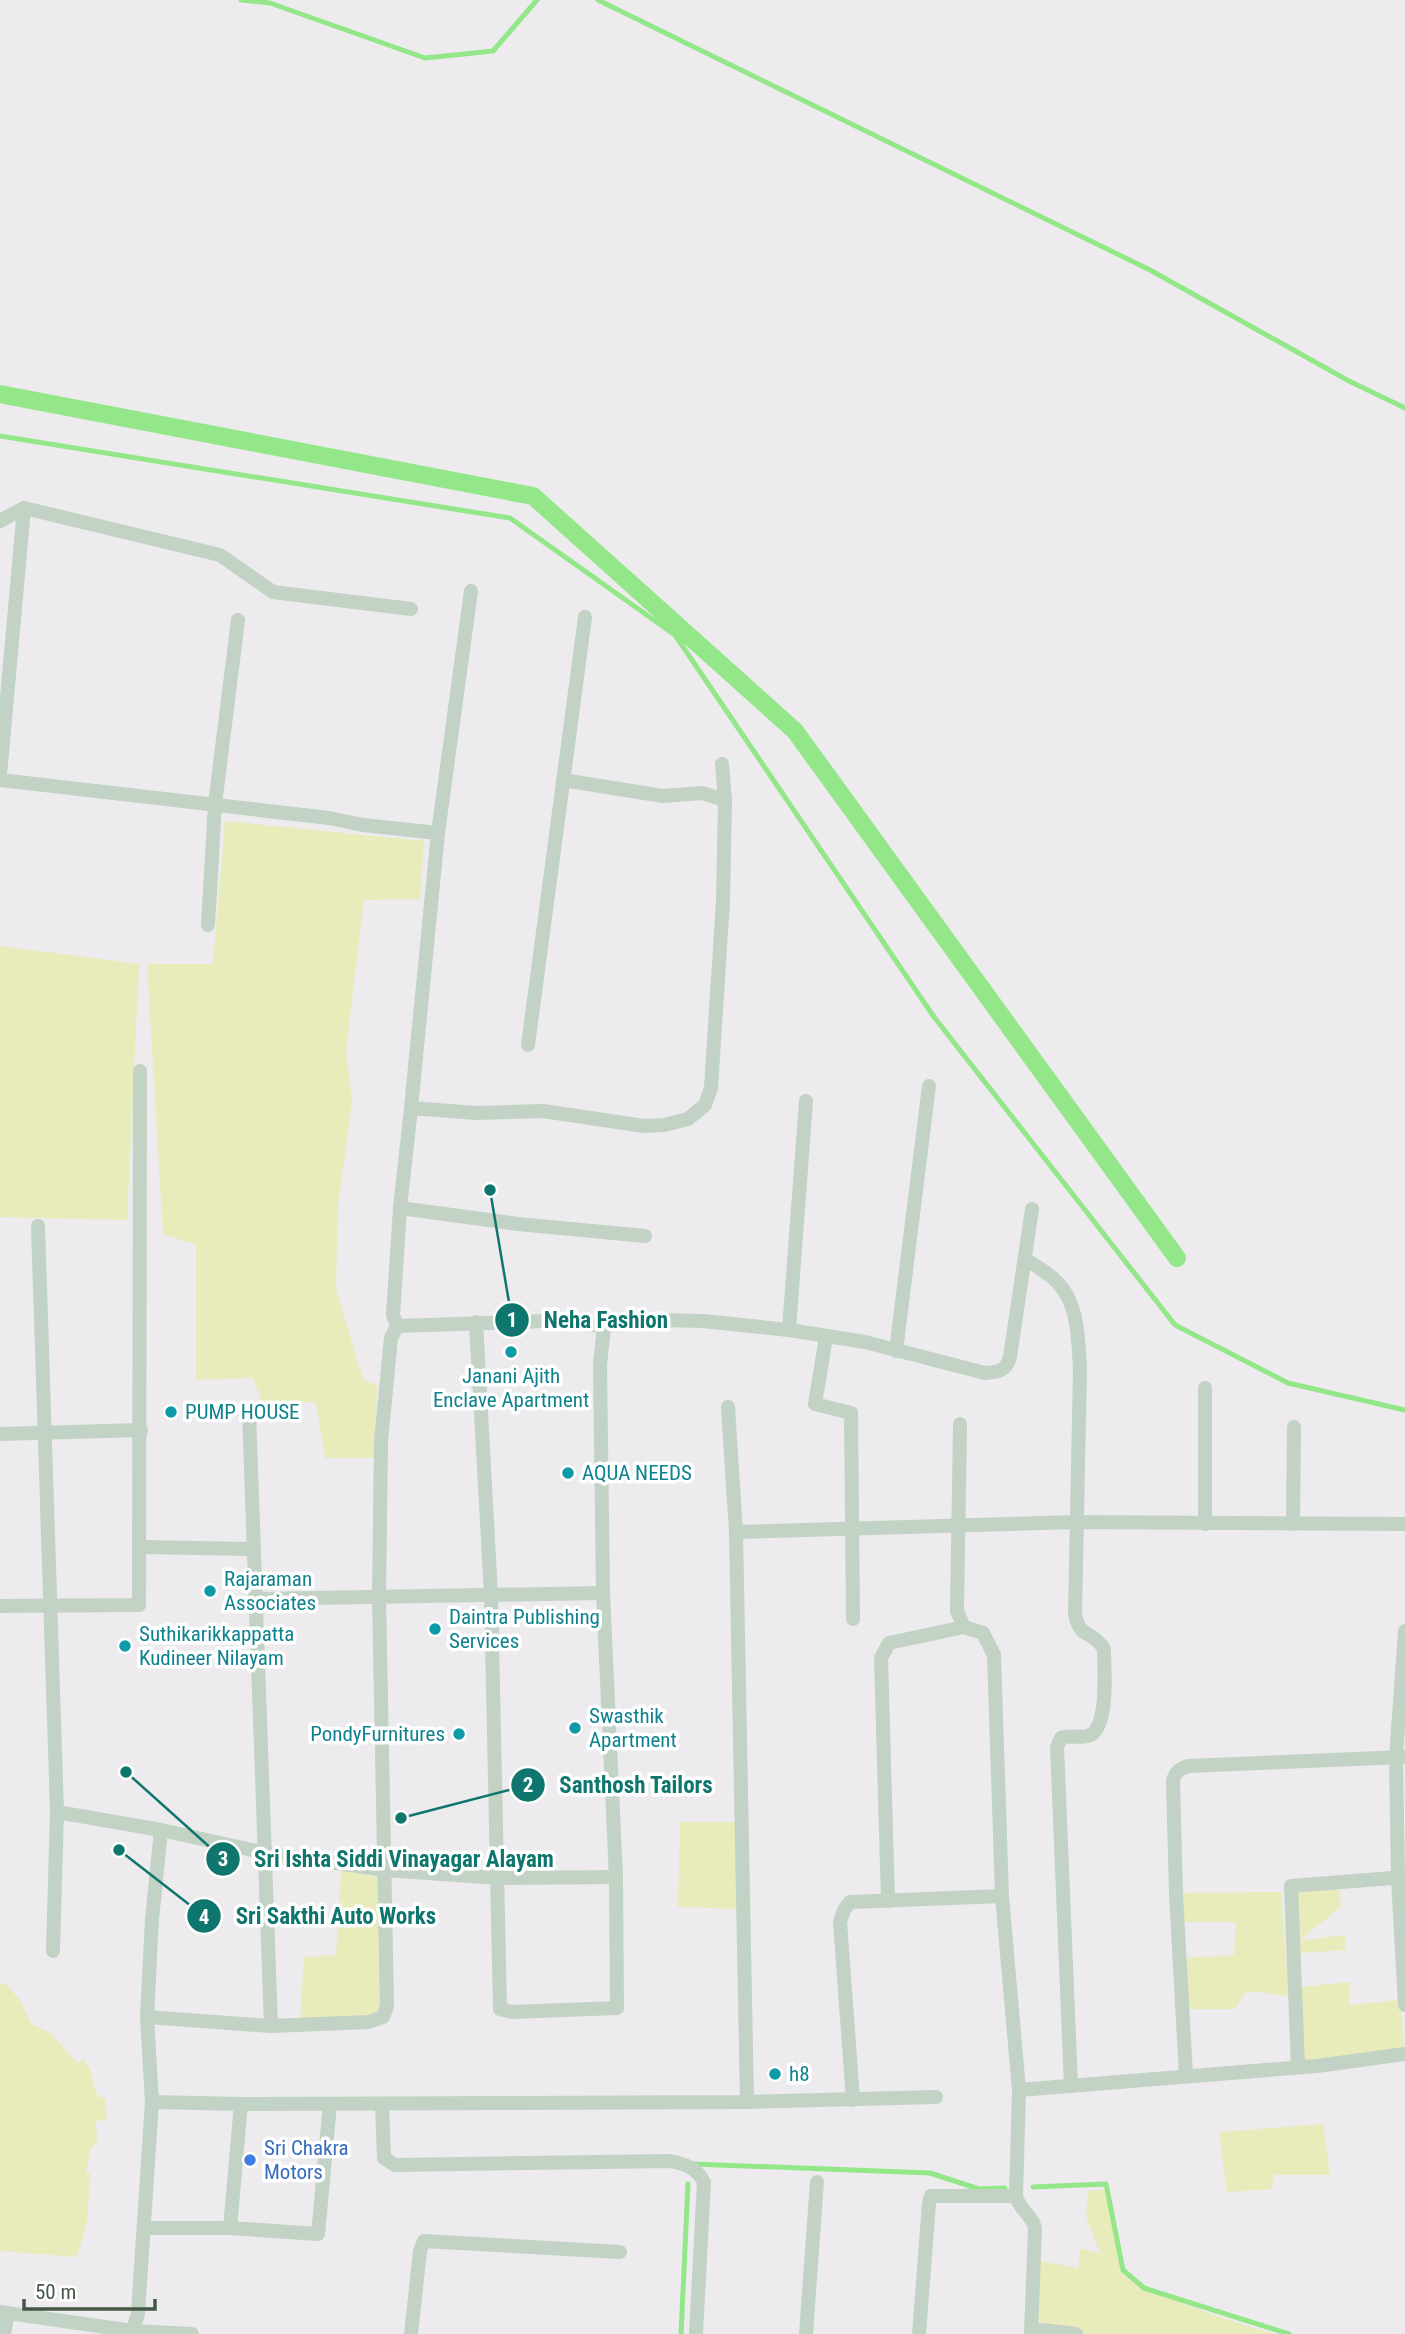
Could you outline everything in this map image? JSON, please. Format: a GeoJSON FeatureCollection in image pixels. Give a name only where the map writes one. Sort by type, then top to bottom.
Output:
{"type":"FeatureCollection","features":[{"type":"Feature","properties":{"kind":"street"},"geometry":{"type":"LineString","coordinates":[[0,520],[24,508],[220,555],[273,592],[411,609]]}},
{"type":"Feature","properties":{"kind":"street"},"geometry":{"type":"LineString","coordinates":[[24,508],[0,777],[438,833]]}},
{"type":"Feature","properties":{"kind":"street"},"geometry":{"type":"LineString","coordinates":[[147,2017],[271,2026],[369,2022],[383,2017],[387,2006],[380,1597],[381,1441],[391,1338],[397,1326],[393,1315],[400,1208],[438,833],[471,591]]}},
{"type":"Feature","properties":{"kind":"street"},"geometry":{"type":"LineString","coordinates":[[528,1045],[585,617]]}},
{"type":"Feature","properties":{"kind":"street"},"geometry":{"type":"LineString","coordinates":[[208,925],[215,804],[238,620]]}},
{"type":"Feature","properties":{"kind":"street"},"geometry":{"type":"LineString","coordinates":[[411,1108],[476,1113],[542,1111],[644,1126],[664,1125],[688,1119],[705,1105],[711,1088],[717,1011],[725,800],[722,764]]}},
{"type":"Feature","properties":{"kind":"street"},"geometry":{"type":"LineString","coordinates":[[563,780],[663,796],[702,793],[725,800]]}},
{"type":"Feature","properties":{"kind":"street"},"geometry":{"type":"LineString","coordinates":[[0,1606],[139,1605],[141,1071]]}},
{"type":"Feature","properties":{"kind":"street"},"geometry":{"type":"LineString","coordinates":[[896,1351],[929,1086]]}},
{"type":"Feature","properties":{"kind":"street"},"geometry":{"type":"LineString","coordinates":[[789,1330],[806,1101]]}},
{"type":"Feature","properties":{"kind":"street"},"geometry":{"type":"LineString","coordinates":[[400,1208],[518,1224],[645,1236]]}},
{"type":"Feature","properties":{"kind":"street"},"geometry":{"type":"LineString","coordinates":[[397,1326],[544,1321],[604,1326],[658,1320],[704,1321],[865,1342],[985,1373],[999,1372],[1007,1367],[1032,1209]]}},
{"type":"Feature","properties":{"kind":"street"},"geometry":{"type":"LineString","coordinates":[[38,1226],[57,1812],[54,1951]]}},
{"type":"Feature","properties":{"kind":"street"},"geometry":{"type":"LineString","coordinates":[[1025,1259],[1056,1281],[1067,1294],[1078,1329],[1080,1368],[1075,1614],[1077,1627],[1098,1640],[1104,1648],[1103,1716],[1097,1729],[1088,1736],[1060,1738],[1057,1746],[1071,2085]]}},
{"type":"Feature","properties":{"kind":"street"},"geometry":{"type":"LineString","coordinates":[[476,1322],[491,1595],[500,2009],[512,2012],[617,2008],[616,1877],[603,1592],[600,1365],[604,1326]]}},
{"type":"Feature","properties":{"kind":"street"},"geometry":{"type":"LineString","coordinates":[[826,1337],[815,1404],[850,1413],[853,1619]]}},
{"type":"Feature","properties":{"kind":"street"},"geometry":{"type":"LineString","coordinates":[[1205,1388],[1205,1524]]}},
{"type":"Feature","properties":{"kind":"street"},"geometry":{"type":"LineString","coordinates":[[728,1407],[736,1532],[747,2102]]}},
{"type":"Feature","properties":{"kind":"street"},"geometry":{"type":"LineString","coordinates":[[249,1413],[271,2026]]}},
{"type":"Feature","properties":{"kind":"street"},"geometry":{"type":"LineString","coordinates":[[960,1424],[957,1611],[964,1627]]}},
{"type":"Feature","properties":{"kind":"street"},"geometry":{"type":"LineString","coordinates":[[1293,1524],[1294,1427]]}},
{"type":"Feature","properties":{"kind":"street"},"geometry":{"type":"LineString","coordinates":[[0,1434],[141,1430]]}},
{"type":"Feature","properties":{"kind":"street"},"geometry":{"type":"LineString","coordinates":[[736,1532],[1076,1522],[1404,1527]]}},
{"type":"Feature","properties":{"kind":"street"},"geometry":{"type":"LineString","coordinates":[[139,1547],[253,1549]]}},
{"type":"Feature","properties":{"kind":"street"},"geometry":{"type":"LineString","coordinates":[[254,1599],[603,1592]]}},
{"type":"Feature","properties":{"kind":"street"},"geometry":{"type":"LineString","coordinates":[[888,1901],[881,1658],[889,1643],[964,1627],[982,1633],[994,1655],[1002,1896],[1019,2090],[1016,2196],[1035,2228],[1032,2331],[1076,2334]]}},
{"type":"Feature","properties":{"kind":"street"},"geometry":{"type":"LineString","coordinates":[[1405,1632],[1400,1757],[1405,2005]]}},
{"type":"Feature","properties":{"kind":"street"},"geometry":{"type":"LineString","coordinates":[[1186,2075],[1176,1894],[1172,1781],[1174,1774],[1180,1768],[1188,1766],[1400,1757]]}},
{"type":"Feature","properties":{"kind":"street"},"geometry":{"type":"LineString","coordinates":[[57,1812],[160,1830],[266,1853],[385,1870],[498,1878],[616,1877]]}},
{"type":"Feature","properties":{"kind":"street"},"geometry":{"type":"LineString","coordinates":[[132,2333],[138,2313],[152,2102],[147,2017],[160,1830]]}},
{"type":"Feature","properties":{"kind":"street"},"geometry":{"type":"LineString","coordinates":[[1298,2067],[1291,1886],[1401,1877]]}},
{"type":"Feature","properties":{"kind":"street"},"geometry":{"type":"LineString","coordinates":[[853,2100],[840,1922],[844,1910],[850,1902],[1002,1896]]}},
{"type":"Feature","properties":{"kind":"street"},"geometry":{"type":"LineString","coordinates":[[1019,2090],[1298,2067],[1405,2054]]}},
{"type":"Feature","properties":{"kind":"street"},"geometry":{"type":"LineString","coordinates":[[152,2102],[747,2102],[936,2097]]}},
{"type":"Feature","properties":{"kind":"street"},"geometry":{"type":"LineString","coordinates":[[230,2228],[242,2104]]}},
{"type":"Feature","properties":{"kind":"street"},"geometry":{"type":"LineString","coordinates":[[144,2228],[230,2228],[318,2234],[330,2104]]}},
{"type":"Feature","properties":{"kind":"street"},"geometry":{"type":"LineString","coordinates":[[382,2104],[384,2158],[396,2165],[670,2161],[684,2164],[700,2173],[704,2182],[696,2334]]}},
{"type":"Feature","properties":{"kind":"street"},"geometry":{"type":"LineString","coordinates":[[806,2334],[817,2182]]}},
{"type":"Feature","properties":{"kind":"street"},"geometry":{"type":"LineString","coordinates":[[919,2334],[931,2196],[1016,2196]]}},
{"type":"Feature","properties":{"kind":"street"},"geometry":{"type":"LineString","coordinates":[[411,2334],[419,2251],[424,2241],[620,2252]]}},
{"type":"Feature","properties":{"kind":"street"},"geometry":{"type":"LineString","coordinates":[[4,2334],[4,2313],[132,2333],[192,2334]]}},
{"type":"Feature","properties":{"kind":"green space"},"geometry":{"type":"Polygon","coordinates":[[[225,821],[424,841],[420,899],[364,900],[346,1050],[352,1101],[338,1206],[336,1288],[363,1380],[377,1385],[375,1458],[325,1458],[316,1402],[262,1403],[253,1378],[196,1380],[196,1245],[163,1234],[147,964],[213,964],[225,821]]]}},
{"type":"Feature","properties":{"kind":"green space"},"geometry":{"type":"Polygon","coordinates":[[[0,946],[139,964],[127,1220],[0,1217],[0,946]]]}},
{"type":"Feature","properties":{"kind":"green space"},"geometry":{"type":"Polygon","coordinates":[[[680,1822],[738,1822],[741,1909],[678,1907],[680,1822]]]}},
{"type":"Feature","properties":{"kind":"green space"},"geometry":{"type":"Polygon","coordinates":[[[341,1870],[381,1878],[384,2006],[380,2014],[300,2021],[304,1957],[336,1955],[341,1870]]]}},
{"type":"Feature","properties":{"kind":"green space"},"geometry":{"type":"Polygon","coordinates":[[[1339,1882],[1341,1907],[1298,1941],[1345,1935],[1346,1950],[1300,1953],[1301,1987],[1350,1982],[1349,2005],[1400,2000],[1405,2054],[1298,2064],[1291,1886],[1339,1882]]]}},
{"type":"Feature","properties":{"kind":"green space"},"geometry":{"type":"Polygon","coordinates":[[[1281,1892],[1289,1996],[1246,1991],[1235,2009],[1186,2009],[1185,1958],[1234,1955],[1236,1922],[1180,1922],[1180,1893],[1281,1892]]]}},
{"type":"Feature","properties":{"kind":"green space"},"geometry":{"type":"Polygon","coordinates":[[[0,1984],[6,1984],[21,2002],[31,2024],[49,2032],[78,2063],[84,2059],[93,2077],[98,2097],[105,2098],[107,2118],[95,2122],[98,2140],[90,2150],[86,2173],[90,2173],[87,2222],[77,2257],[0,2251],[0,1984]]]}},
{"type":"Feature","properties":{"kind":"green space"},"geometry":{"type":"Polygon","coordinates":[[[1323,2124],[1330,2175],[1273,2175],[1272,2189],[1227,2192],[1219,2132],[1323,2124]]]}},
{"type":"Feature","properties":{"kind":"green space"},"geometry":{"type":"Polygon","coordinates":[[[1107,2189],[1124,2277],[1198,2309],[1275,2334],[1076,2334],[1059,2332],[1038,2320],[1034,2260],[1078,2268],[1080,2248],[1100,2254],[1086,2216],[1088,2191],[1107,2189]]]}},
{"type":"Feature","properties":{"kind":"waterway"},"geometry":{"type":"LineString","coordinates":[[241,0],[270,3],[425,58],[493,51],[537,0]]}},
{"type":"Feature","properties":{"kind":"waterway"},"geometry":{"type":"LineString","coordinates":[[598,0],[1150,270],[1349,381],[1405,408]]}},
{"type":"Feature","properties":{"kind":"waterway"},"geometry":{"type":"LineString","coordinates":[[0,394],[533,496],[795,731],[1177,1258]]}},
{"type":"Feature","properties":{"kind":"waterway"},"geometry":{"type":"LineString","coordinates":[[0,436],[510,518],[675,635],[934,1017],[1175,1325],[1288,1383],[1405,1410]]}},
{"type":"Feature","properties":{"kind":"waterway"},"geometry":{"type":"LineString","coordinates":[[693,2164],[930,2173],[979,2189],[1005,2188]]}},
{"type":"Feature","properties":{"kind":"waterway"},"geometry":{"type":"LineString","coordinates":[[681,2334],[688,2184]]}},
{"type":"Feature","properties":{"kind":"waterway"},"geometry":{"type":"LineString","coordinates":[[1033,2187],[1106,2184],[1123,2270],[1144,2288],[1289,2334]]}},
{"type":"Feature","properties":{"kind":"place","name":"Neha Fashion"},"geometry":{"type":"Point","coordinates":[490,1190]}},
{"type":"Feature","properties":{"kind":"place","name":"Janani Ajith Enclave Apartment"},"geometry":{"type":"Point","coordinates":[511,1352]}},
{"type":"Feature","properties":{"kind":"place","name":"PUMP HOUSE"},"geometry":{"type":"Point","coordinates":[171,1412]}},
{"type":"Feature","properties":{"kind":"place","name":"AQUA NEEDS"},"geometry":{"type":"Point","coordinates":[568,1473]}},
{"type":"Feature","properties":{"kind":"place","name":"Rajaraman Associates"},"geometry":{"type":"Point","coordinates":[210,1591]}},
{"type":"Feature","properties":{"kind":"place","name":"Daintra Publishing Services"},"geometry":{"type":"Point","coordinates":[435,1629]}},
{"type":"Feature","properties":{"kind":"place","name":"Suthikarikkappatta Kudineer Nilayam"},"geometry":{"type":"Point","coordinates":[125,1646]}},
{"type":"Feature","properties":{"kind":"place","name":"Swasthik Apartment"},"geometry":{"type":"Point","coordinates":[575,1728]}},
{"type":"Feature","properties":{"kind":"place","name":"PondyFurnitures"},"geometry":{"type":"Point","coordinates":[459,1734]}},
{"type":"Feature","properties":{"kind":"place","name":"Sri Ishta Siddi Vinayagar Alayam"},"geometry":{"type":"Point","coordinates":[126,1772]}},
{"type":"Feature","properties":{"kind":"place","name":"Santhosh Tailors"},"geometry":{"type":"Point","coordinates":[401,1818]}},
{"type":"Feature","properties":{"kind":"place","name":"Sri Sakthi Auto Works"},"geometry":{"type":"Point","coordinates":[119,1850]}},
{"type":"Feature","properties":{"kind":"place","name":"h8"},"geometry":{"type":"Point","coordinates":[775,2074]}},
{"type":"Feature","properties":{"kind":"place","name":"Sri Chakra Motors"},"geometry":{"type":"Point","coordinates":[250,2160]}}]}
